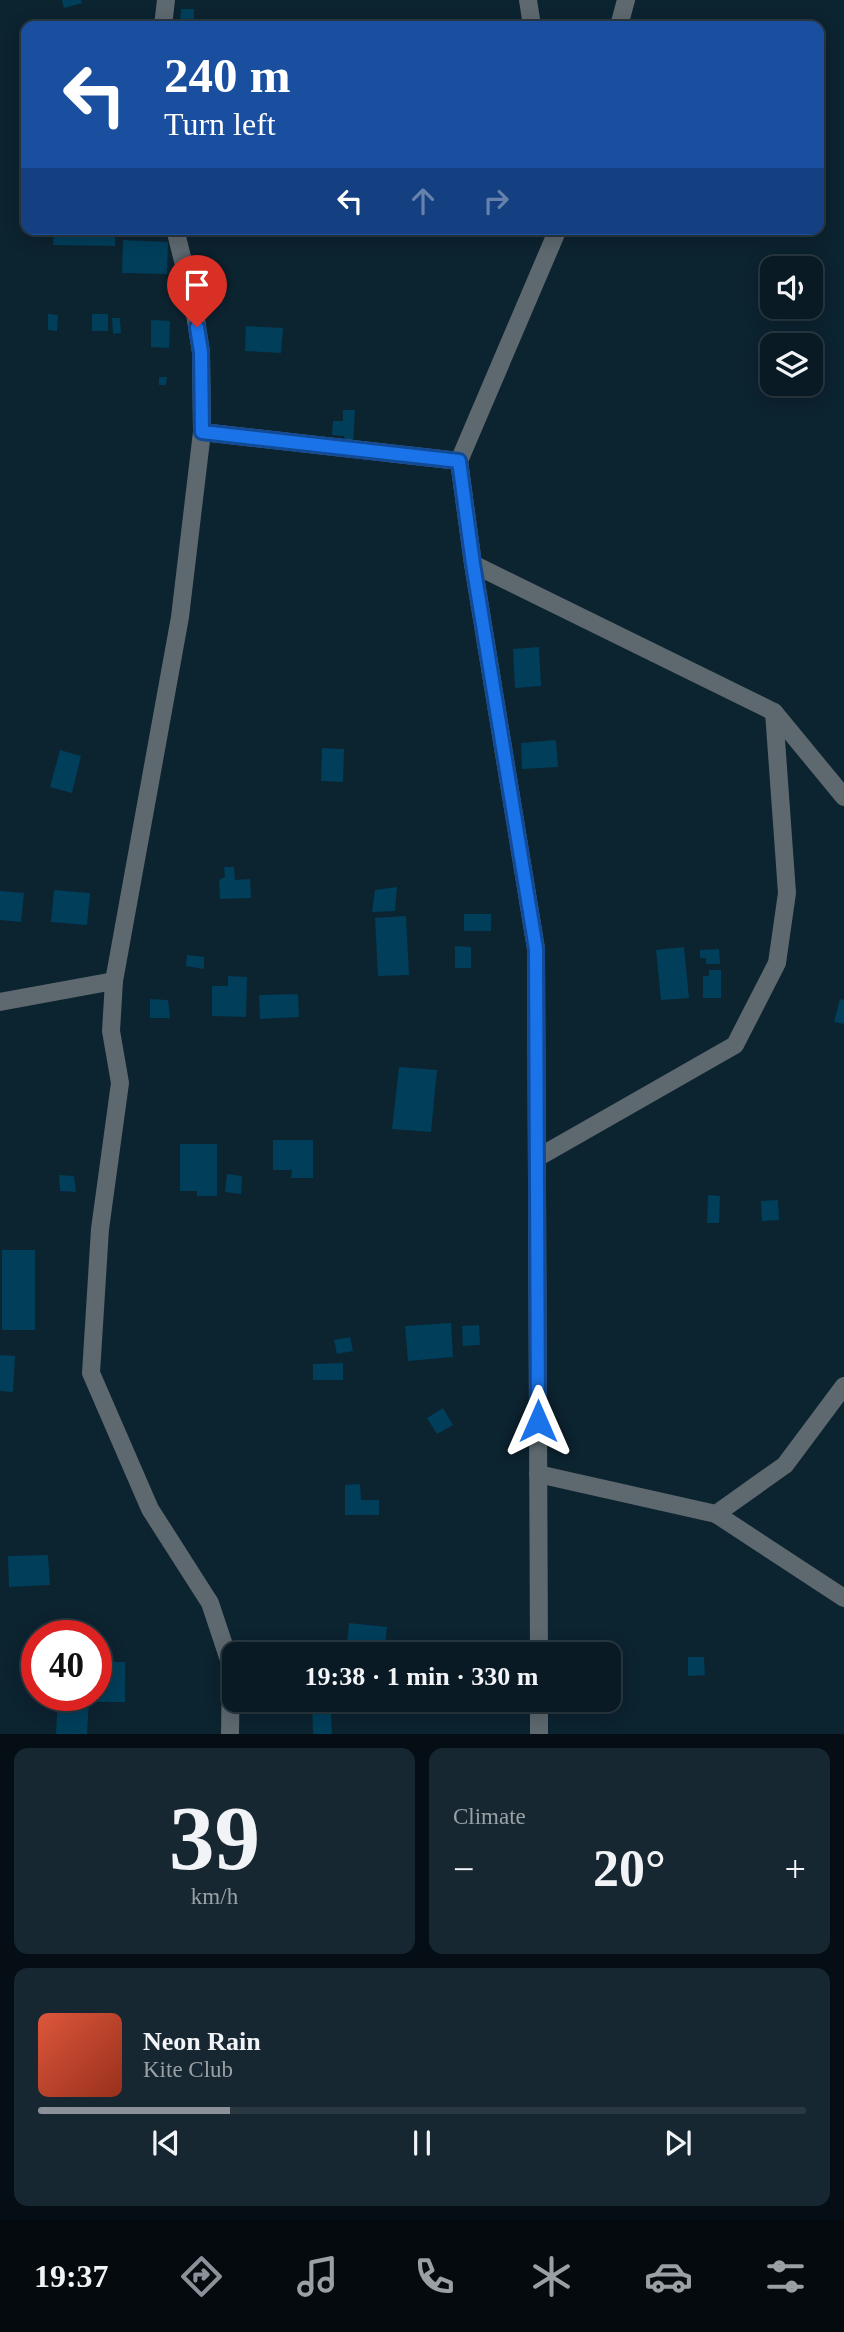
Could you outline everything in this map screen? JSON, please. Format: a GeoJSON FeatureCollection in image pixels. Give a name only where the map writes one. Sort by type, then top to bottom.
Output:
{"type":"FeatureCollection","features":[{"type":"Feature","properties":{"kind":"street"},"geometry":{"type":"LineString","coordinates":[[164,21],[166,0]]}},
{"type":"Feature","properties":{"kind":"street"},"geometry":{"type":"LineString","coordinates":[[528,0],[531,21]]}},
{"type":"Feature","properties":{"kind":"street"},"geometry":{"type":"LineString","coordinates":[[620,21],[626,0]]}},
{"type":"Feature","properties":{"kind":"street"},"geometry":{"type":"LineString","coordinates":[[176,235],[193,301],[201,352],[202,432],[180,617],[114,981],[111,1031],[120,1083],[100,1229],[91,1373],[150,1509],[211,1603],[232,1666],[230,1734]]}},
{"type":"Feature","properties":{"kind":"street"},"geometry":{"type":"LineString","coordinates":[[539,1642],[536,949],[473,564],[459,461],[555,235]]}},
{"type":"Feature","properties":{"kind":"street"},"geometry":{"type":"LineString","coordinates":[[202,432],[459,461]]}},
{"type":"Feature","properties":{"kind":"street"},"geometry":{"type":"LineString","coordinates":[[473,564],[774,712],[844,797]]}},
{"type":"Feature","properties":{"kind":"street"},"geometry":{"type":"LineString","coordinates":[[537,1157],[735,1045],[777,963],[788,893],[774,712]]}},
{"type":"Feature","properties":{"kind":"street"},"geometry":{"type":"LineString","coordinates":[[0,1002],[114,981]]}},
{"type":"Feature","properties":{"kind":"street"},"geometry":{"type":"LineString","coordinates":[[716,1514],[785,1465],[844,1386]]}},
{"type":"Feature","properties":{"kind":"street"},"geometry":{"type":"LineString","coordinates":[[538,1474],[716,1514],[844,1598]]}},
{"type":"Feature","properties":{"kind":"street"},"geometry":{"type":"LineString","coordinates":[[539,1712],[539,1734]]}},
{"type":"Feature","properties":{"kind":"building"},"geometry":{"type":"Polygon","coordinates":[[[62,0],[81,0],[82,3],[64,8],[62,0]]]}},
{"type":"Feature","properties":{"kind":"building"},"geometry":{"type":"Polygon","coordinates":[[[181,9],[194,9],[194,21],[180,21],[181,9]]]}},
{"type":"Feature","properties":{"kind":"building"},"geometry":{"type":"Polygon","coordinates":[[[54,235],[115,235],[115,246],[53,245],[54,235]]]}},
{"type":"Feature","properties":{"kind":"building"},"geometry":{"type":"Polygon","coordinates":[[[123,240],[168,242],[167,274],[122,273],[123,240]]]}},
{"type":"Feature","properties":{"kind":"building"},"geometry":{"type":"Polygon","coordinates":[[[171,270],[186,271],[185,297],[170,297],[171,270]]]}},
{"type":"Feature","properties":{"kind":"building"},"geometry":{"type":"Polygon","coordinates":[[[48,314],[58,315],[57,331],[48,330],[48,314]]]}},
{"type":"Feature","properties":{"kind":"building"},"geometry":{"type":"Polygon","coordinates":[[[92,314],[108,314],[108,331],[92,331],[92,314]]]}},
{"type":"Feature","properties":{"kind":"building"},"geometry":{"type":"Polygon","coordinates":[[[112,318],[120,318],[121,333],[113,334],[112,318]]]}},
{"type":"Feature","properties":{"kind":"building"},"geometry":{"type":"Polygon","coordinates":[[[151,320],[170,321],[169,348],[151,347],[151,320]]]}},
{"type":"Feature","properties":{"kind":"building"},"geometry":{"type":"Polygon","coordinates":[[[246,326],[283,328],[281,353],[245,351],[246,326]]]}},
{"type":"Feature","properties":{"kind":"building"},"geometry":{"type":"Polygon","coordinates":[[[159,377],[167,377],[166,385],[159,385],[159,377]]]}},
{"type":"Feature","properties":{"kind":"building"},"geometry":{"type":"Polygon","coordinates":[[[343,410],[355,410],[353,445],[344,445],[344,436],[332,435],[333,421],[343,421],[343,410]]]}},
{"type":"Feature","properties":{"kind":"building"},"geometry":{"type":"Polygon","coordinates":[[[539,647],[541,686],[515,688],[513,649],[539,647]]]}},
{"type":"Feature","properties":{"kind":"building"},"geometry":{"type":"Polygon","coordinates":[[[556,740],[558,767],[522,769],[521,743],[556,740]]]}},
{"type":"Feature","properties":{"kind":"building"},"geometry":{"type":"Polygon","coordinates":[[[322,748],[344,749],[343,782],[321,781],[322,748]]]}},
{"type":"Feature","properties":{"kind":"building"},"geometry":{"type":"Polygon","coordinates":[[[60,750],[81,756],[72,793],[50,787],[60,750]]]}},
{"type":"Feature","properties":{"kind":"building"},"geometry":{"type":"Polygon","coordinates":[[[224,867],[234,867],[235,880],[250,879],[251,898],[220,899],[219,880],[225,877],[224,867]]]}},
{"type":"Feature","properties":{"kind":"building"},"geometry":{"type":"Polygon","coordinates":[[[397,887],[395,911],[372,912],[375,890],[397,887]]]}},
{"type":"Feature","properties":{"kind":"building"},"geometry":{"type":"Polygon","coordinates":[[[54,890],[90,893],[87,925],[51,922],[54,890]]]}},
{"type":"Feature","properties":{"kind":"building"},"geometry":{"type":"Polygon","coordinates":[[[0,891],[24,893],[21,922],[0,920],[0,891]]]}},
{"type":"Feature","properties":{"kind":"building"},"geometry":{"type":"Polygon","coordinates":[[[464,914],[491,914],[491,931],[464,931],[464,914]]]}},
{"type":"Feature","properties":{"kind":"building"},"geometry":{"type":"Polygon","coordinates":[[[406,916],[409,975],[378,976],[375,918],[406,916]]]}},
{"type":"Feature","properties":{"kind":"building"},"geometry":{"type":"Polygon","coordinates":[[[455,946],[471,947],[471,968],[455,968],[455,946]]]}},
{"type":"Feature","properties":{"kind":"building"},"geometry":{"type":"Polygon","coordinates":[[[684,947],[689,998],[661,1000],[656,950],[684,947]]]}},
{"type":"Feature","properties":{"kind":"building"},"geometry":{"type":"Polygon","coordinates":[[[719,949],[720,964],[706,964],[706,958],[700,958],[700,950],[719,949]]]}},
{"type":"Feature","properties":{"kind":"building"},"geometry":{"type":"Polygon","coordinates":[[[187,955],[204,957],[204,969],[186,966],[187,955]]]}},
{"type":"Feature","properties":{"kind":"building"},"geometry":{"type":"Polygon","coordinates":[[[709,970],[721,970],[721,998],[703,998],[703,976],[709,976],[709,970]]]}},
{"type":"Feature","properties":{"kind":"building"},"geometry":{"type":"Polygon","coordinates":[[[228,976],[247,977],[246,1017],[212,1016],[212,986],[228,986],[228,976]]]}},
{"type":"Feature","properties":{"kind":"building"},"geometry":{"type":"Polygon","coordinates":[[[298,994],[299,1017],[260,1019],[259,995],[298,994]]]}},
{"type":"Feature","properties":{"kind":"building"},"geometry":{"type":"Polygon","coordinates":[[[150,999],[168,1000],[170,1018],[150,1018],[150,999]]]}},
{"type":"Feature","properties":{"kind":"building"},"geometry":{"type":"Polygon","coordinates":[[[840,999],[844,1000],[844,1024],[834,1022],[840,999]]]}},
{"type":"Feature","properties":{"kind":"building"},"geometry":{"type":"Polygon","coordinates":[[[399,1067],[437,1070],[431,1132],[392,1129],[399,1067]]]}},
{"type":"Feature","properties":{"kind":"building"},"geometry":{"type":"Polygon","coordinates":[[[273,1140],[313,1140],[313,1178],[291,1178],[292,1170],[273,1170],[273,1140]]]}},
{"type":"Feature","properties":{"kind":"building"},"geometry":{"type":"Polygon","coordinates":[[[180,1144],[217,1144],[217,1196],[197,1196],[197,1191],[180,1191],[180,1144]]]}},
{"type":"Feature","properties":{"kind":"building"},"geometry":{"type":"Polygon","coordinates":[[[227,1174],[242,1176],[241,1194],[225,1192],[227,1174]]]}},
{"type":"Feature","properties":{"kind":"building"},"geometry":{"type":"Polygon","coordinates":[[[59,1175],[74,1176],[76,1192],[60,1191],[59,1175]]]}},
{"type":"Feature","properties":{"kind":"building"},"geometry":{"type":"Polygon","coordinates":[[[708,1195],[720,1196],[719,1223],[707,1223],[708,1195]]]}},
{"type":"Feature","properties":{"kind":"building"},"geometry":{"type":"Polygon","coordinates":[[[778,1200],[779,1220],[762,1221],[761,1201],[778,1200]]]}},
{"type":"Feature","properties":{"kind":"building"},"geometry":{"type":"Polygon","coordinates":[[[2,1250],[35,1250],[35,1330],[2,1330],[2,1250]]]}},
{"type":"Feature","properties":{"kind":"building"},"geometry":{"type":"Polygon","coordinates":[[[451,1323],[453,1357],[408,1361],[405,1326],[451,1323]]]}},
{"type":"Feature","properties":{"kind":"building"},"geometry":{"type":"Polygon","coordinates":[[[479,1325],[480,1345],[463,1346],[462,1326],[479,1325]]]}},
{"type":"Feature","properties":{"kind":"building"},"geometry":{"type":"Polygon","coordinates":[[[350,1337],[353,1351],[337,1354],[334,1340],[350,1337]]]}},
{"type":"Feature","properties":{"kind":"building"},"geometry":{"type":"Polygon","coordinates":[[[0,1355],[15,1356],[13,1392],[0,1391],[0,1355]]]}},
{"type":"Feature","properties":{"kind":"building"},"geometry":{"type":"Polygon","coordinates":[[[343,1363],[343,1380],[313,1380],[313,1364],[343,1363]]]}},
{"type":"Feature","properties":{"kind":"building"},"geometry":{"type":"Polygon","coordinates":[[[443,1408],[453,1425],[437,1434],[427,1418],[443,1408]]]}},
{"type":"Feature","properties":{"kind":"building"},"geometry":{"type":"Polygon","coordinates":[[[360,1484],[361,1500],[379,1500],[379,1515],[345,1515],[345,1485],[360,1484]]]}},
{"type":"Feature","properties":{"kind":"building"},"geometry":{"type":"Polygon","coordinates":[[[48,1555],[50,1585],[9,1587],[8,1556],[48,1555]]]}},
{"type":"Feature","properties":{"kind":"building"},"geometry":{"type":"Polygon","coordinates":[[[349,1623],[387,1627],[385,1642],[347,1642],[349,1623]]]}},
{"type":"Feature","properties":{"kind":"building"},"geometry":{"type":"Polygon","coordinates":[[[688,1657],[704,1657],[705,1675],[688,1676],[688,1657]]]}},
{"type":"Feature","properties":{"kind":"building"},"geometry":{"type":"Polygon","coordinates":[[[112,1662],[125,1662],[125,1702],[112,1702],[112,1662]]]}},
{"type":"Feature","properties":{"kind":"building"},"geometry":{"type":"Polygon","coordinates":[[[57,1711],[88,1711],[87,1734],[56,1734],[57,1711]]]}},
{"type":"Feature","properties":{"kind":"building"},"geometry":{"type":"Polygon","coordinates":[[[312,1712],[331,1712],[332,1734],[313,1734],[312,1712]]]}},
{"type":"Feature","properties":{"kind":"route"},"geometry":{"type":"LineString","coordinates":[[197,327],[201,352],[202,432],[459,461],[473,564],[536,949],[538,1421]]}}]}
